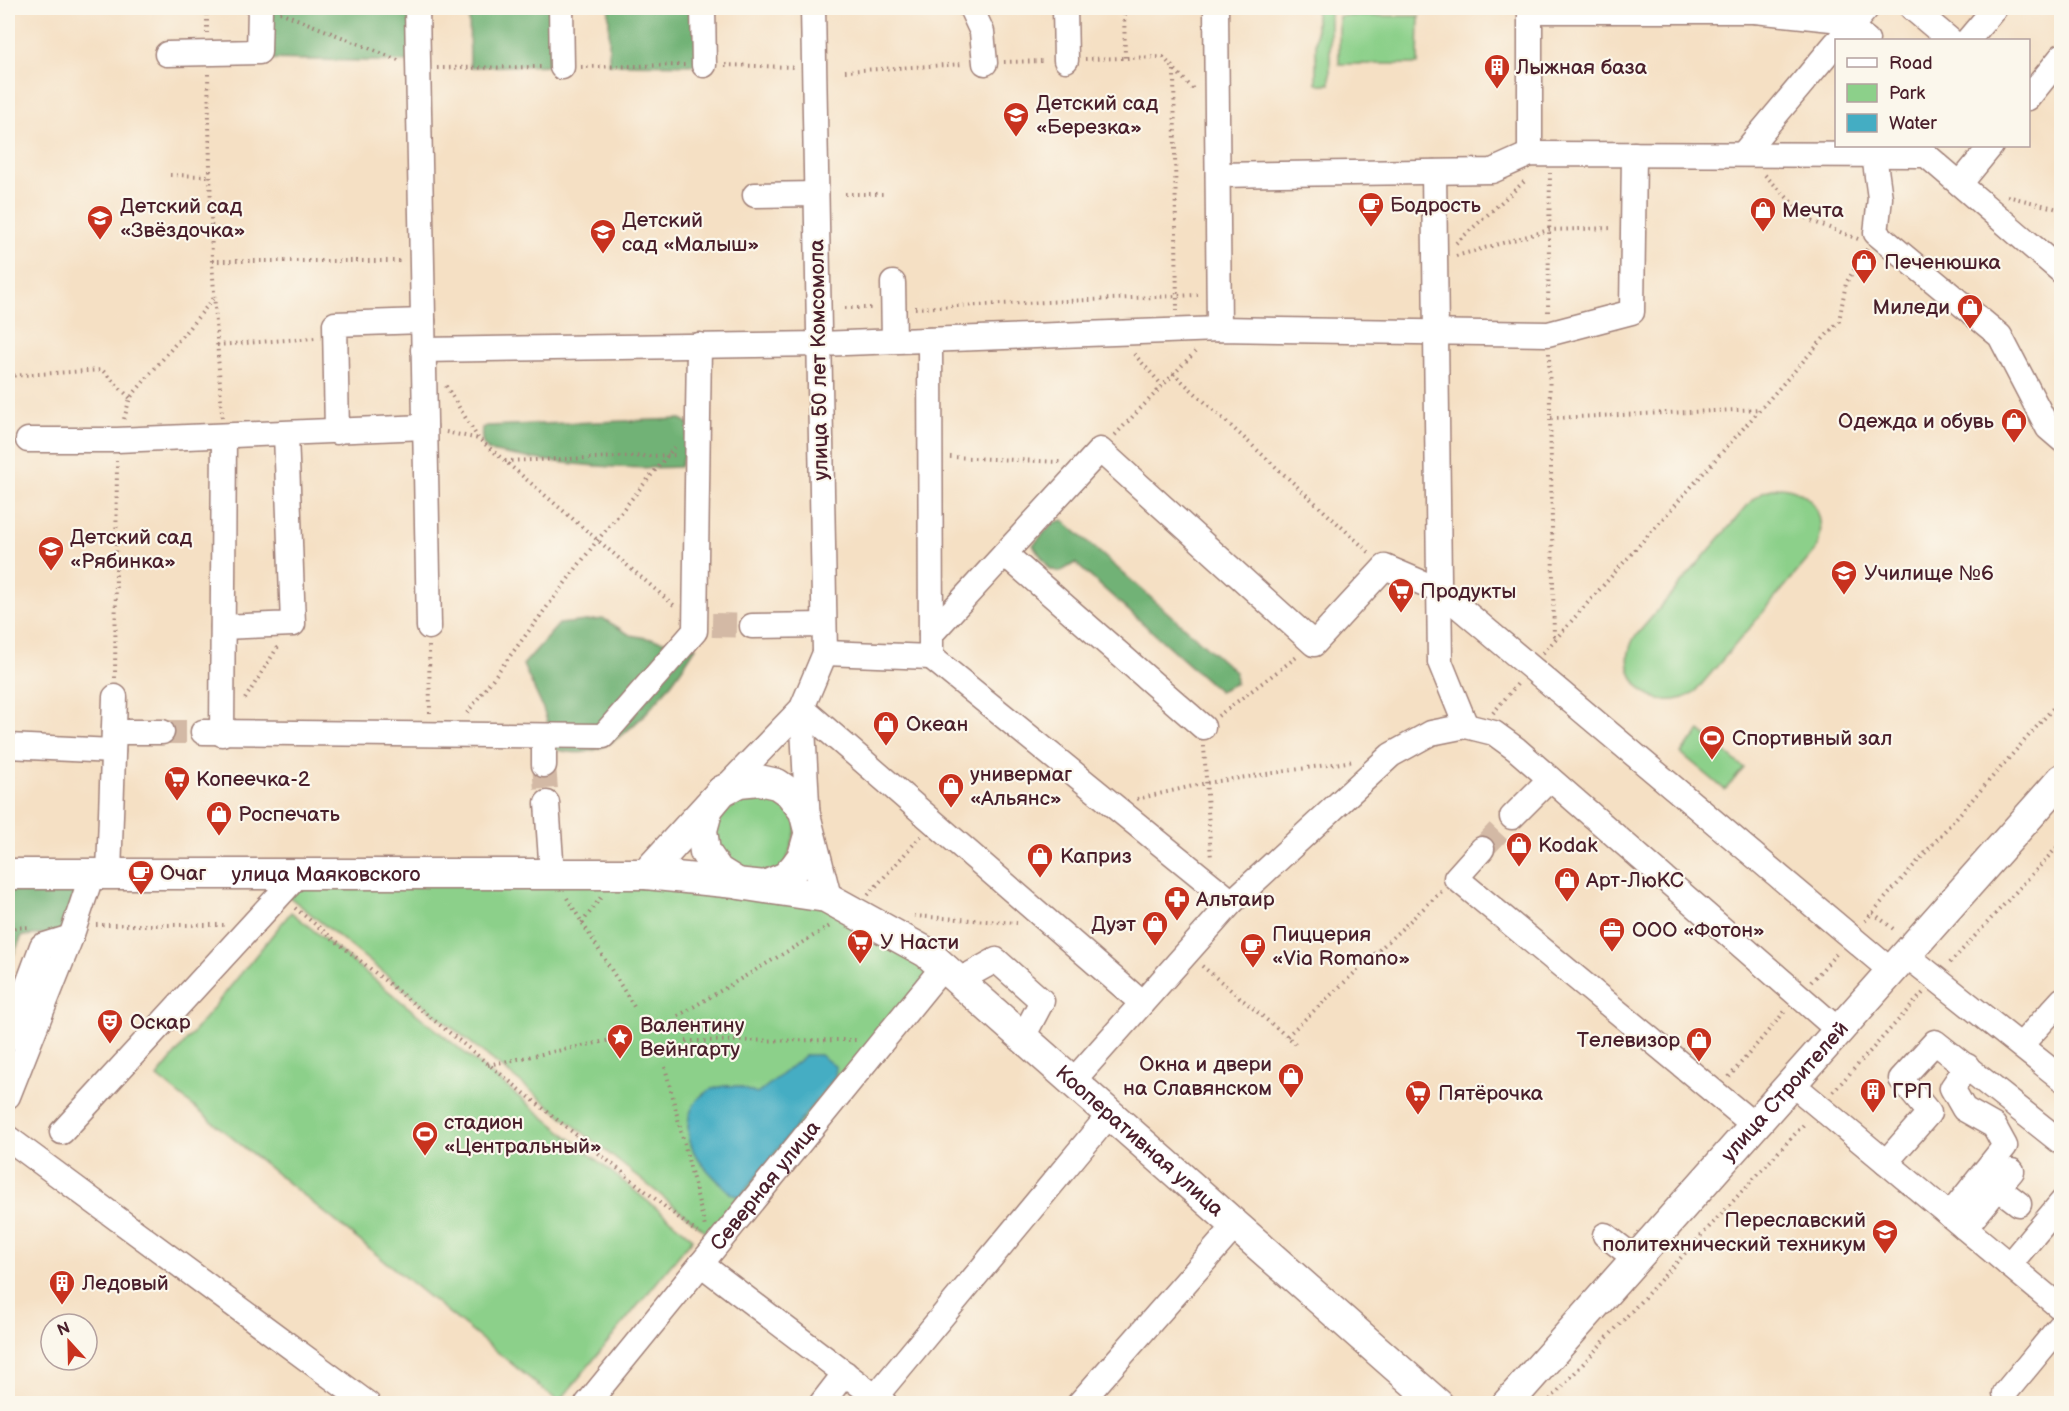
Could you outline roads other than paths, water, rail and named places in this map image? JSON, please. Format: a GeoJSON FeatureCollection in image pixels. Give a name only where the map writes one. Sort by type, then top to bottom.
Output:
{"type":"FeatureCollection","features":[{"type":"Feature","properties":{"kind":"main road","name":"улица Строителей"},"geometry":{"type":"LineString","coordinates":[[1507,1404],[2061,778]]}},
{"type":"Feature","properties":{"kind":"main road"},"geometry":{"type":"LineString","coordinates":[[646,874],[722,791],[739,782],[759,780],[777,784],[790,793],[804,811],[826,897]]}},
{"type":"Feature","properties":{"kind":"main road"},"geometry":{"type":"LineString","coordinates":[[722,791],[708,808],[702,830],[705,852],[718,872],[739,884],[765,885],[786,877],[804,856],[809,835]]}},
{"type":"Feature","properties":{"kind":"main road","name":"улица Маяковского"},"geometry":{"type":"LineString","coordinates":[[8,874],[299,874],[557,882],[646,874],[739,884]]}},
{"type":"Feature","properties":{"kind":"main road","name":"Кооперативная улица"},"geometry":{"type":"LineString","coordinates":[[739,884],[826,897],[926,952],[1438,1404]]}},
{"type":"Feature","properties":{"kind":"street"},"geometry":{"type":"LineString","coordinates":[[167,54],[259,52],[260,8]]}},
{"type":"Feature","properties":{"kind":"street"},"geometry":{"type":"LineString","coordinates":[[417,8],[429,627]]}},
{"type":"Feature","properties":{"kind":"street"},"geometry":{"type":"LineString","coordinates":[[561,8],[562,67]]}},
{"type":"Feature","properties":{"kind":"street"},"geometry":{"type":"LineString","coordinates":[[703,8],[704,65]]}},
{"type":"Feature","properties":{"kind":"street","name":"улица 50 лет Комсомола"},"geometry":{"type":"LineString","coordinates":[[802,708],[825,653],[813,8]]}},
{"type":"Feature","properties":{"kind":"street"},"geometry":{"type":"LineString","coordinates":[[971,8],[982,32],[985,63]]}},
{"type":"Feature","properties":{"kind":"street"},"geometry":{"type":"LineString","coordinates":[[1065,8],[1066,60]]}},
{"type":"Feature","properties":{"kind":"street"},"geometry":{"type":"LineString","coordinates":[[1216,8],[1219,329]]}},
{"type":"Feature","properties":{"kind":"street"},"geometry":{"type":"LineString","coordinates":[[1848,38],[1867,8]]}},
{"type":"Feature","properties":{"kind":"street"},"geometry":{"type":"LineString","coordinates":[[1912,8],[1949,39]]}},
{"type":"Feature","properties":{"kind":"street"},"geometry":{"type":"LineString","coordinates":[[1969,39],[1995,8]]}},
{"type":"Feature","properties":{"kind":"street"},"geometry":{"type":"LineString","coordinates":[[1540,154],[1530,9],[1755,9],[1841,20],[1848,38]]}},
{"type":"Feature","properties":{"kind":"street"},"geometry":{"type":"LineString","coordinates":[[1743,154],[1835,52]]}},
{"type":"Feature","properties":{"kind":"street"},"geometry":{"type":"LineString","coordinates":[[2030,95],[2061,56]]}},
{"type":"Feature","properties":{"kind":"street"},"geometry":{"type":"LineString","coordinates":[[1960,184],[1990,147]]}},
{"type":"Feature","properties":{"kind":"street"},"geometry":{"type":"LineString","coordinates":[[1218,175],[1492,171],[1540,154],[1743,154],[1878,150],[1926,155],[2061,272]]}},
{"type":"Feature","properties":{"kind":"street"},"geometry":{"type":"LineString","coordinates":[[1878,150],[1880,198],[1873,238],[2000,336],[2048,428],[2061,440]]}},
{"type":"Feature","properties":{"kind":"street"},"geometry":{"type":"LineString","coordinates":[[423,350],[819,344],[1219,329],[1548,334],[1632,312],[1634,154]]}},
{"type":"Feature","properties":{"kind":"street"},"geometry":{"type":"LineString","coordinates":[[1434,172],[1440,662],[1472,728]]}},
{"type":"Feature","properties":{"kind":"street"},"geometry":{"type":"LineString","coordinates":[[755,195],[816,194]]}},
{"type":"Feature","properties":{"kind":"street"},"geometry":{"type":"LineString","coordinates":[[893,283],[894,341]]}},
{"type":"Feature","properties":{"kind":"street"},"geometry":{"type":"LineString","coordinates":[[337,432],[335,324],[423,321]]}},
{"type":"Feature","properties":{"kind":"street"},"geometry":{"type":"LineString","coordinates":[[930,340],[931,645]]}},
{"type":"Feature","properties":{"kind":"street"},"geometry":{"type":"LineString","coordinates":[[224,435],[223,627],[212,733],[603,736],[695,631],[704,624],[696,456],[699,345]]}},
{"type":"Feature","properties":{"kind":"street"},"geometry":{"type":"LineString","coordinates":[[28,440],[117,440],[425,428]]}},
{"type":"Feature","properties":{"kind":"street"},"geometry":{"type":"LineString","coordinates":[[223,627],[293,624],[286,434]]}},
{"type":"Feature","properties":{"kind":"street"},"geometry":{"type":"LineString","coordinates":[[931,645],[1005,554],[1094,457],[1314,644],[1385,567],[1439,590],[1851,938],[1898,962],[2021,1046],[2061,1079]]}},
{"type":"Feature","properties":{"kind":"street"},"geometry":{"type":"LineString","coordinates":[[1005,554],[1203,727]]}},
{"type":"Feature","properties":{"kind":"street"},"geometry":{"type":"LineString","coordinates":[[752,626],[824,625]]}},
{"type":"Feature","properties":{"kind":"street"},"geometry":{"type":"LineString","coordinates":[[825,653],[931,645],[1113,805],[1232,902]]}},
{"type":"Feature","properties":{"kind":"street"},"geometry":{"type":"LineString","coordinates":[[8,1096],[73,932],[100,874],[114,741],[115,697]]}},
{"type":"Feature","properties":{"kind":"street"},"geometry":{"type":"LineString","coordinates":[[722,791],[802,708]]}},
{"type":"Feature","properties":{"kind":"street"},"geometry":{"type":"LineString","coordinates":[[802,708],[1143,1003]]}},
{"type":"Feature","properties":{"kind":"street"},"geometry":{"type":"LineString","coordinates":[[802,708],[809,835]]}},
{"type":"Feature","properties":{"kind":"street"},"geometry":{"type":"LineString","coordinates":[[1073,1081],[1185,952],[1232,902],[1391,755],[1431,734],[1472,728],[1494,733],[1550,779],[1838,1030]]}},
{"type":"Feature","properties":{"kind":"street"},"geometry":{"type":"LineString","coordinates":[[8,746],[114,741],[162,732]]}},
{"type":"Feature","properties":{"kind":"street"},"geometry":{"type":"LineString","coordinates":[[544,736],[544,765]]}},
{"type":"Feature","properties":{"kind":"street"},"geometry":{"type":"LineString","coordinates":[[1512,817],[1550,779]]}},
{"type":"Feature","properties":{"kind":"street"},"geometry":{"type":"LineString","coordinates":[[547,803],[557,882]]}},
{"type":"Feature","properties":{"kind":"street"},"geometry":{"type":"LineString","coordinates":[[1482,849],[1456,878],[1754,1125]]}},
{"type":"Feature","properties":{"kind":"street"},"geometry":{"type":"LineString","coordinates":[[62,1132],[299,874]]}},
{"type":"Feature","properties":{"kind":"street"},"geometry":{"type":"LineString","coordinates":[[8,1038],[42,946],[73,932]]}},
{"type":"Feature","properties":{"kind":"street"},"geometry":{"type":"LineString","coordinates":[[950,974],[996,960],[1042,1001],[1023,1037]]}},
{"type":"Feature","properties":{"kind":"street","name":"Северная улица"},"geometry":{"type":"LineString","coordinates":[[587,1404],[708,1251],[884,1040],[950,974]]}},
{"type":"Feature","properties":{"kind":"street"},"geometry":{"type":"LineString","coordinates":[[2021,1046],[2061,1000]]}},
{"type":"Feature","properties":{"kind":"street"},"geometry":{"type":"LineString","coordinates":[[1886,1162],[1929,1113],[1901,1079],[1935,1042],[2061,1143]]}},
{"type":"Feature","properties":{"kind":"street"},"geometry":{"type":"LineString","coordinates":[[1958,1222],[2006,1146],[1994,1126],[1964,1109],[1952,1088],[1967,1066]]}},
{"type":"Feature","properties":{"kind":"street"},"geometry":{"type":"LineString","coordinates":[[1791,1083],[2061,1309]]}},
{"type":"Feature","properties":{"kind":"street"},"geometry":{"type":"LineString","coordinates":[[708,1251],[845,1373],[880,1400],[1110,1114]]}},
{"type":"Feature","properties":{"kind":"street"},"geometry":{"type":"LineString","coordinates":[[8,1138],[368,1404]]}},
{"type":"Feature","properties":{"kind":"street"},"geometry":{"type":"LineString","coordinates":[[1958,1222],[2005,1180],[2019,1204]]}},
{"type":"Feature","properties":{"kind":"street"},"geometry":{"type":"LineString","coordinates":[[2009,1265],[2056,1218]]}},
{"type":"Feature","properties":{"kind":"street"},"geometry":{"type":"LineString","coordinates":[[1079,1404],[1236,1225]]}},
{"type":"Feature","properties":{"kind":"street"},"geometry":{"type":"LineString","coordinates":[[1605,1235],[1636,1259]]}},
{"type":"Feature","properties":{"kind":"street"},"geometry":{"type":"LineString","coordinates":[[2005,1393],[2061,1324]]}},
{"type":"Feature","properties":{"kind":"street"},"geometry":{"type":"LineString","coordinates":[[821,1404],[845,1373]]}},
{"type":"Feature","properties":{"kind":"water"},"geometry":{"type":"Polygon","coordinates":[[[806,1055],[820,1055],[836,1067],[835,1077],[740,1197],[731,1194],[706,1169],[694,1152],[688,1127],[689,1116],[694,1106],[709,1090],[721,1087],[735,1086],[757,1094],[806,1055]]]}},
{"type":"Feature","properties":{"kind":"tunnel"},"geometry":{"type":"LineString","coordinates":[[712,625],[752,626]]}},
{"type":"Feature","properties":{"kind":"tunnel"},"geometry":{"type":"LineString","coordinates":[[162,732],[203,732]]}},
{"type":"Feature","properties":{"kind":"tunnel"},"geometry":{"type":"LineString","coordinates":[[544,765],[547,803]]}},
{"type":"Feature","properties":{"kind":"tunnel"},"geometry":{"type":"LineString","coordinates":[[1482,849],[1512,817]]}},
{"type":"Feature","properties":{"kind":"place","name":"Лыжная база"},"geometry":{"type":"Point","coordinates":[1497,90]}},
{"type":"Feature","properties":{"kind":"place","name":"Детский сад «Березка»"},"geometry":{"type":"Point","coordinates":[1016,138]}},
{"type":"Feature","properties":{"kind":"place","name":"Бодрость"},"geometry":{"type":"Point","coordinates":[1371,228]}},
{"type":"Feature","properties":{"kind":"place","name":"Мечта"},"geometry":{"type":"Point","coordinates":[1763,233]}},
{"type":"Feature","properties":{"kind":"place","name":"Детский сад «Звёздочка»"},"geometry":{"type":"Point","coordinates":[100,241]}},
{"type":"Feature","properties":{"kind":"place","name":"Детский сад «Малыш»"},"geometry":{"type":"Point","coordinates":[603,255]}},
{"type":"Feature","properties":{"kind":"place","name":"Печенюшка"},"geometry":{"type":"Point","coordinates":[1864,285]}},
{"type":"Feature","properties":{"kind":"place","name":"Миледи"},"geometry":{"type":"Point","coordinates":[1970,330]}},
{"type":"Feature","properties":{"kind":"place","name":"Одежда и обувь"},"geometry":{"type":"Point","coordinates":[2014,444]}},
{"type":"Feature","properties":{"kind":"place","name":"Детский сад «Рябинка»"},"geometry":{"type":"Point","coordinates":[51,572]}},
{"type":"Feature","properties":{"kind":"place","name":"Училище №6"},"geometry":{"type":"Point","coordinates":[1844,596]}},
{"type":"Feature","properties":{"kind":"place","name":"Продукты"},"geometry":{"type":"Point","coordinates":[1401,614]}},
{"type":"Feature","properties":{"kind":"place","name":"Океан"},"geometry":{"type":"Point","coordinates":[886,747]}},
{"type":"Feature","properties":{"kind":"place","name":"Спортивный зал"},"geometry":{"type":"Point","coordinates":[1712,761]}},
{"type":"Feature","properties":{"kind":"place","name":"Копеечка-2"},"geometry":{"type":"Point","coordinates":[177,802]}},
{"type":"Feature","properties":{"kind":"place","name":"универмаг «Альянс»"},"geometry":{"type":"Point","coordinates":[951,809]}},
{"type":"Feature","properties":{"kind":"place","name":"Роспечать"},"geometry":{"type":"Point","coordinates":[219,837]}},
{"type":"Feature","properties":{"kind":"place","name":"Kodak"},"geometry":{"type":"Point","coordinates":[1519,868]}},
{"type":"Feature","properties":{"kind":"place","name":"Каприз"},"geometry":{"type":"Point","coordinates":[1040,879]}},
{"type":"Feature","properties":{"kind":"place","name":"Очаг"},"geometry":{"type":"Point","coordinates":[141,896]}},
{"type":"Feature","properties":{"kind":"place","name":"Арт-ЛюКС"},"geometry":{"type":"Point","coordinates":[1567,903]}},
{"type":"Feature","properties":{"kind":"place","name":"Альтаир"},"geometry":{"type":"Point","coordinates":[1177,922]}},
{"type":"Feature","properties":{"kind":"place","name":"Дуэт"},"geometry":{"type":"Point","coordinates":[1155,947]}},
{"type":"Feature","properties":{"kind":"place","name":"ООО «Фотон»"},"geometry":{"type":"Point","coordinates":[1612,953]}},
{"type":"Feature","properties":{"kind":"place","name":"У Насти"},"geometry":{"type":"Point","coordinates":[860,965]}},
{"type":"Feature","properties":{"kind":"place","name":"Пиццерия «Via Romano»"},"geometry":{"type":"Point","coordinates":[1253,969]}},
{"type":"Feature","properties":{"kind":"place","name":"Оскар"},"geometry":{"type":"Point","coordinates":[110,1045]}},
{"type":"Feature","properties":{"kind":"place","name":"Валентину Вейнгарту"},"geometry":{"type":"Point","coordinates":[620,1060]}},
{"type":"Feature","properties":{"kind":"place","name":"Телевизор"},"geometry":{"type":"Point","coordinates":[1699,1063]}},
{"type":"Feature","properties":{"kind":"place","name":"Окна и двери на Славянском"},"geometry":{"type":"Point","coordinates":[1291,1099]}},
{"type":"Feature","properties":{"kind":"place","name":"ГРП"},"geometry":{"type":"Point","coordinates":[1873,1114]}},
{"type":"Feature","properties":{"kind":"place","name":"Пятёрочка"},"geometry":{"type":"Point","coordinates":[1418,1116]}},
{"type":"Feature","properties":{"kind":"place","name":"стадион «Центральный»"},"geometry":{"type":"Point","coordinates":[425,1157]}},
{"type":"Feature","properties":{"kind":"place","name":"Переславский политехнический техникум"},"geometry":{"type":"Point","coordinates":[1885,1255]}},
{"type":"Feature","properties":{"kind":"place","name":"Ледовый"},"geometry":{"type":"Point","coordinates":[62,1306]}}]}
